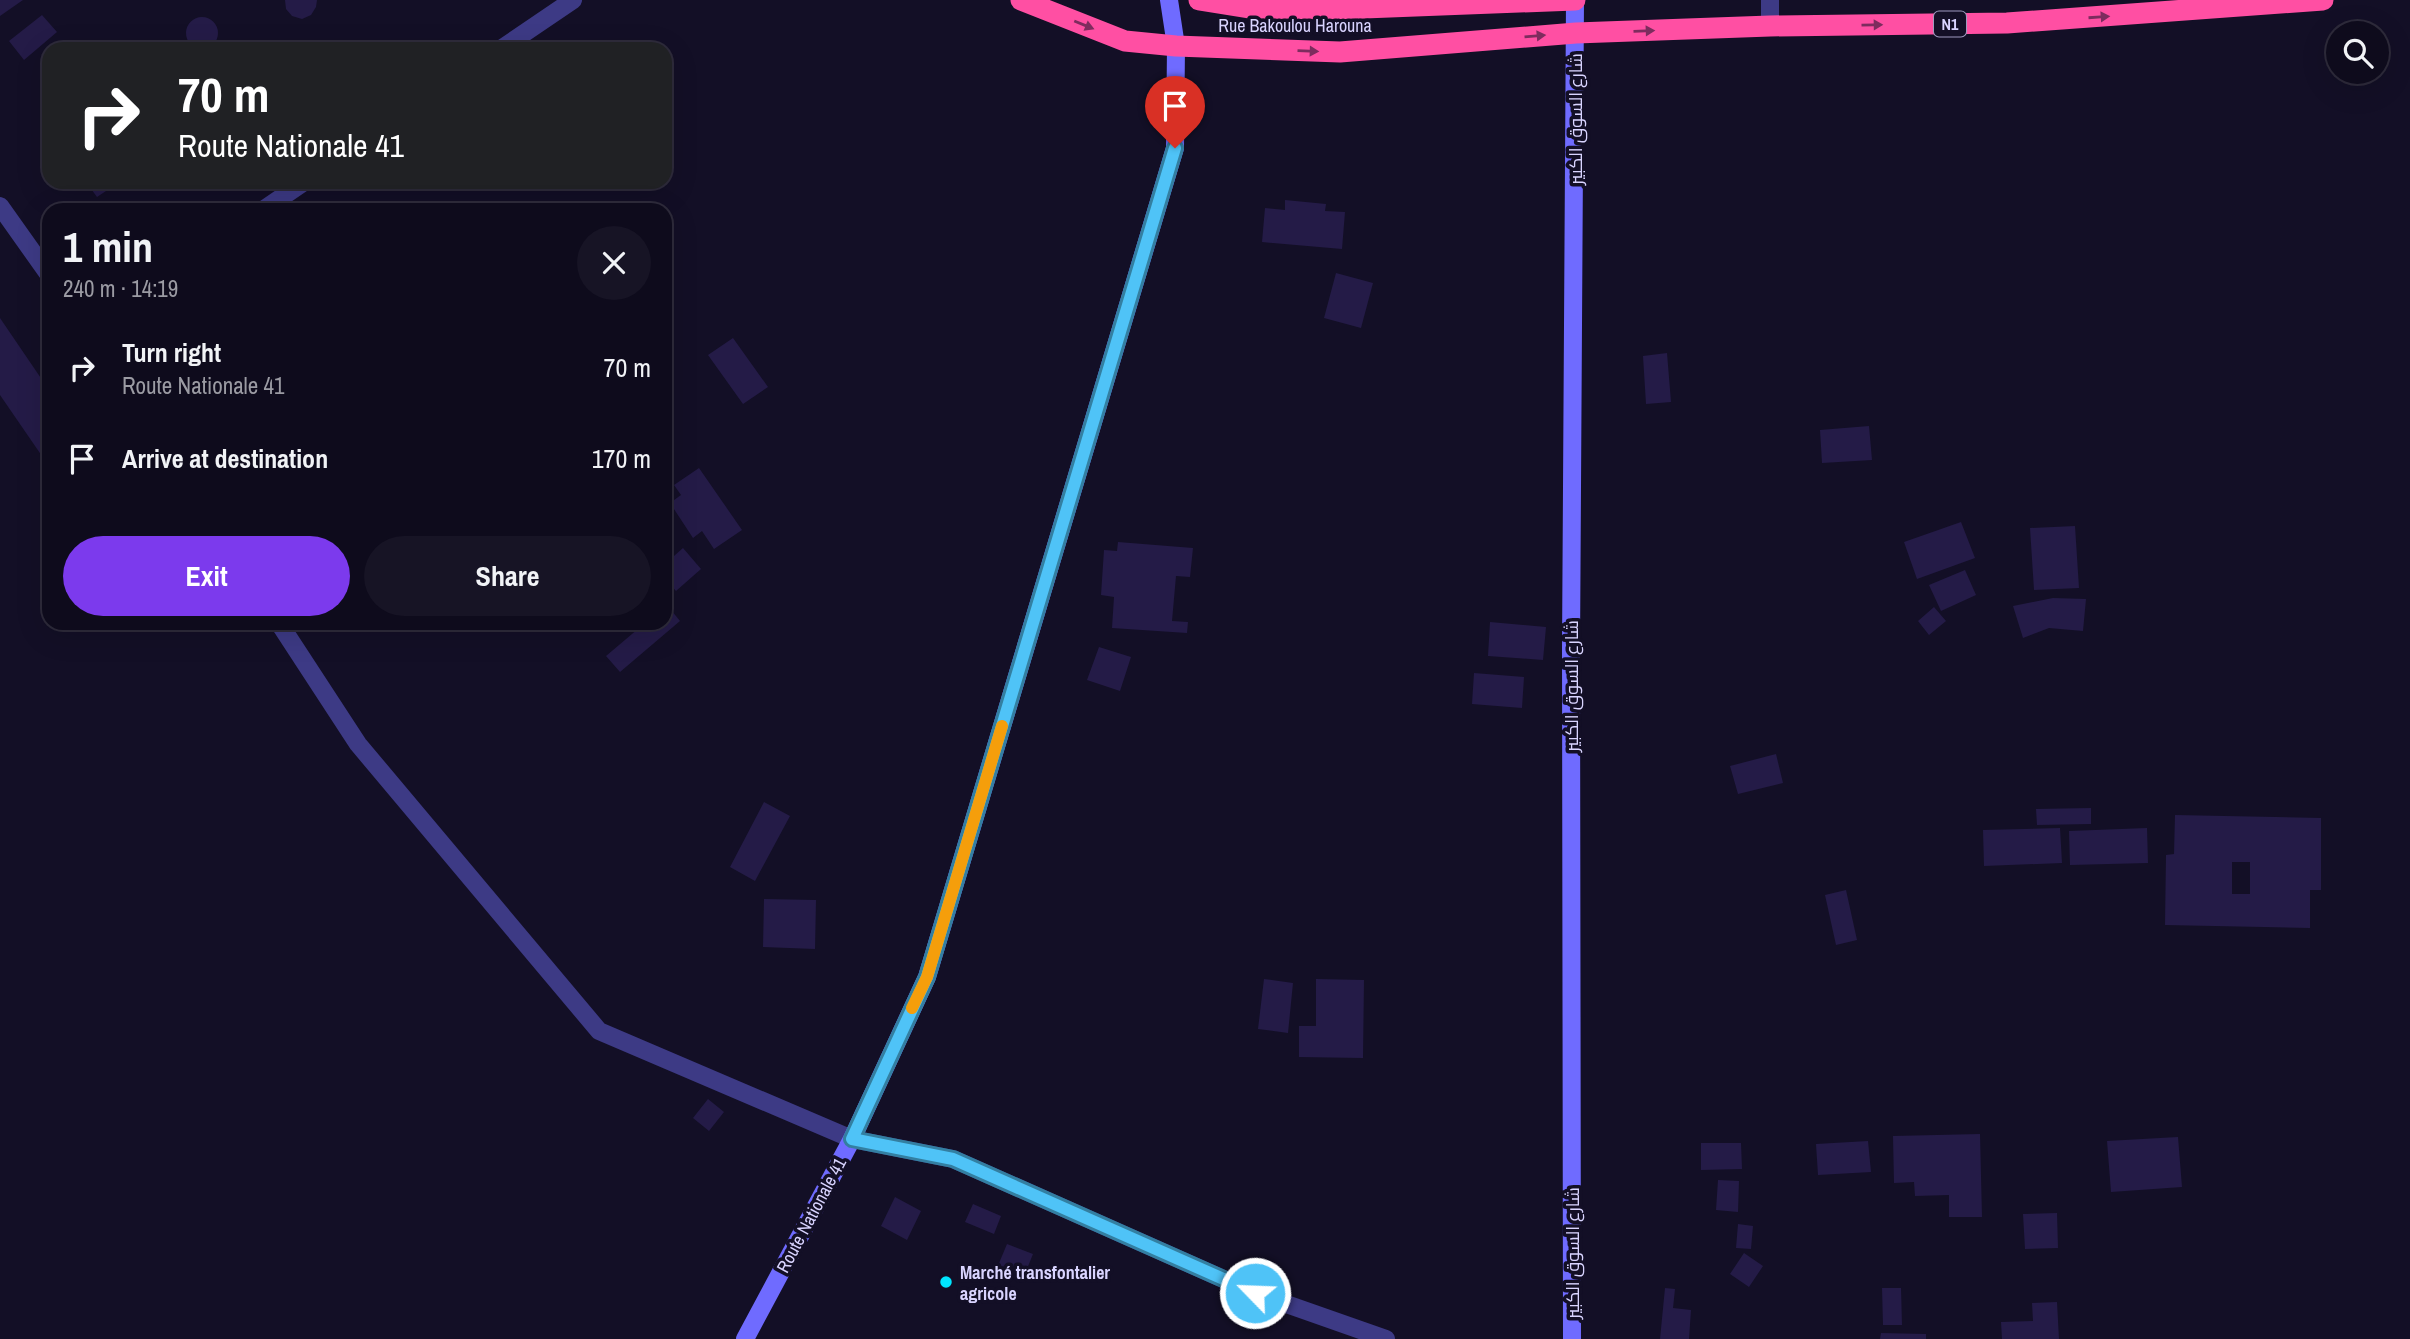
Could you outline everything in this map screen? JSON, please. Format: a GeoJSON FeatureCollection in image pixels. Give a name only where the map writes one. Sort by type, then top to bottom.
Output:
{"type":"FeatureCollection","features":[{"type":"Feature","properties":{"kind":"highway","name":"Rue Bakoulou Harouna"},"geometry":{"type":"LineString","coordinates":[[1021,0],[1125,41],[1176,46],[1340,52],[1576,33]]}},
{"type":"Feature","properties":{"kind":"highway","name":"Rue Bakoulou Harouna"},"geometry":{"type":"LineString","coordinates":[[1199,0],[1250,8],[1338,9],[1575,0]]}},
{"type":"Feature","properties":{"kind":"highway","name":"N1"},"geometry":{"type":"LineString","coordinates":[[1576,33],[1770,26],[2007,23],[2228,4],[2323,0]]}},
{"type":"Feature","properties":{"kind":"street"},"geometry":{"type":"LineString","coordinates":[[510,42],[573,0]]}},
{"type":"Feature","properties":{"kind":"street","name":"Route Nationale 41"},"geometry":{"type":"LineString","coordinates":[[745,1339],[852,1139],[927,977],[1175,148],[1176,46],[1169,0]]}},
{"type":"Feature","properties":{"kind":"street","name":"شارع السوق الكبير"},"geometry":{"type":"LineString","coordinates":[[1572,1339],[1571,649],[1575,0]]}},
{"type":"Feature","properties":{"kind":"street"},"geometry":{"type":"LineString","coordinates":[[1770,0],[1770,26]]}},
{"type":"Feature","properties":{"kind":"street"},"geometry":{"type":"LineString","coordinates":[[273,203],[294,189]]}},
{"type":"Feature","properties":{"kind":"street"},"geometry":{"type":"LineString","coordinates":[[0,206],[42,265]]}},
{"type":"Feature","properties":{"kind":"street"},"geometry":{"type":"LineString","coordinates":[[284,630],[358,744],[600,1031],[852,1139],[953,1159],[1255,1293],[1386,1339]]}},
{"type":"Feature","properties":{"kind":"building"},"geometry":{"type":"Polygon","coordinates":[[[0,0],[23,0],[0,16],[0,0]]]}},
{"type":"Feature","properties":{"kind":"building"},"geometry":{"type":"Polygon","coordinates":[[[285,0],[317,0],[311,15],[302,19],[292,16],[286,9],[285,0]]]}},
{"type":"Feature","properties":{"kind":"building"},"geometry":{"type":"Polygon","coordinates":[[[42,15],[57,32],[24,60],[9,41],[42,15]]]}},
{"type":"Feature","properties":{"kind":"building"},"geometry":{"type":"Polygon","coordinates":[[[196,18],[208,18],[217,27],[215,42],[189,42],[187,39],[187,27],[196,18]]]}},
{"type":"Feature","properties":{"kind":"building"},"geometry":{"type":"Polygon","coordinates":[[[91,189],[109,189],[97,197],[91,189]]]}},
{"type":"Feature","properties":{"kind":"building"},"geometry":{"type":"Polygon","coordinates":[[[1285,200],[1326,204],[1325,211],[1345,212],[1342,249],[1262,242],[1265,208],[1285,210],[1285,200]]]}},
{"type":"Feature","properties":{"kind":"building"},"geometry":{"type":"Polygon","coordinates":[[[1336,273],[1373,283],[1361,328],[1324,318],[1336,273]]]}},
{"type":"Feature","properties":{"kind":"building"},"geometry":{"type":"Polygon","coordinates":[[[0,318],[42,380],[42,456],[0,395],[0,318]]]}},
{"type":"Feature","properties":{"kind":"building"},"geometry":{"type":"Polygon","coordinates":[[[733,338],[768,387],[743,404],[708,355],[733,338]]]}},
{"type":"Feature","properties":{"kind":"building"},"geometry":{"type":"Polygon","coordinates":[[[1667,353],[1671,402],[1646,404],[1643,356],[1667,353]]]}},
{"type":"Feature","properties":{"kind":"building"},"geometry":{"type":"Polygon","coordinates":[[[1869,426],[1872,460],[1822,463],[1820,430],[1869,426]]]}},
{"type":"Feature","properties":{"kind":"building"},"geometry":{"type":"Polygon","coordinates":[[[699,468],[742,530],[714,549],[702,531],[693,538],[672,506],[672,502],[681,495],[674,485],[699,468]]]}},
{"type":"Feature","properties":{"kind":"building"},"geometry":{"type":"Polygon","coordinates":[[[1961,522],[1975,558],[1917,579],[1904,542],[1961,522]]]}},
{"type":"Feature","properties":{"kind":"building"},"geometry":{"type":"Polygon","coordinates":[[[2075,526],[2079,588],[2034,590],[2030,528],[2075,526]]]}},
{"type":"Feature","properties":{"kind":"building"},"geometry":{"type":"Polygon","coordinates":[[[1118,542],[1193,548],[1190,577],[1176,576],[1172,621],[1188,622],[1187,633],[1112,628],[1114,597],[1101,595],[1104,550],[1117,551],[1118,542]]]}},
{"type":"Feature","properties":{"kind":"building"},"geometry":{"type":"Polygon","coordinates":[[[683,548],[701,569],[676,591],[672,587],[672,558],[683,548]]]}},
{"type":"Feature","properties":{"kind":"building"},"geometry":{"type":"Polygon","coordinates":[[[1965,570],[1976,595],[1941,611],[1929,585],[1965,570]]]}},
{"type":"Feature","properties":{"kind":"building"},"geometry":{"type":"Polygon","coordinates":[[[2053,598],[2086,599],[2083,631],[2049,628],[2023,638],[2013,606],[2053,598]]]}},
{"type":"Feature","properties":{"kind":"building"},"geometry":{"type":"Polygon","coordinates":[[[1934,607],[1946,621],[1929,635],[1918,621],[1934,607]]]}},
{"type":"Feature","properties":{"kind":"building"},"geometry":{"type":"Polygon","coordinates":[[[672,611],[680,621],[672,628],[672,611]]]}},
{"type":"Feature","properties":{"kind":"building"},"geometry":{"type":"Polygon","coordinates":[[[1490,622],[1546,627],[1543,660],[1488,656],[1490,622]]]}},
{"type":"Feature","properties":{"kind":"building"},"geometry":{"type":"Polygon","coordinates":[[[637,630],[669,630],[620,672],[606,656],[637,630]]]}},
{"type":"Feature","properties":{"kind":"building"},"geometry":{"type":"Polygon","coordinates":[[[1099,647],[1131,657],[1120,691],[1087,680],[1099,647]]]}},
{"type":"Feature","properties":{"kind":"building"},"geometry":{"type":"Polygon","coordinates":[[[1474,673],[1524,677],[1522,708],[1472,704],[1474,673]]]}},
{"type":"Feature","properties":{"kind":"building"},"geometry":{"type":"Polygon","coordinates":[[[1776,754],[1783,783],[1738,794],[1730,766],[1776,754]]]}},
{"type":"Feature","properties":{"kind":"building"},"geometry":{"type":"Polygon","coordinates":[[[764,802],[790,816],[755,881],[730,867],[764,802]]]}},
{"type":"Feature","properties":{"kind":"building"},"geometry":{"type":"Polygon","coordinates":[[[2091,808],[2091,824],[2037,825],[2036,809],[2091,808]]]}},
{"type":"Feature","properties":{"kind":"building"},"geometry":{"type":"Polygon","coordinates":[[[2175,815],[2321,818],[2321,890],[2310,890],[2310,928],[2165,925],[2166,855],[2174,854],[2175,815]],[[2232,862],[2232,894],[2250,894],[2250,862],[2232,862]]]}},
{"type":"Feature","properties":{"kind":"building"},"geometry":{"type":"Polygon","coordinates":[[[2060,828],[2062,863],[1984,866],[1983,830],[2060,828]]]}},
{"type":"Feature","properties":{"kind":"building"},"geometry":{"type":"Polygon","coordinates":[[[2147,828],[2148,863],[2070,865],[2069,831],[2147,828]]]}},
{"type":"Feature","properties":{"kind":"building"},"geometry":{"type":"Polygon","coordinates":[[[1846,890],[1857,940],[1836,945],[1825,895],[1846,890]]]}},
{"type":"Feature","properties":{"kind":"building"},"geometry":{"type":"Polygon","coordinates":[[[764,899],[816,900],[815,949],[763,947],[764,899]]]}},
{"type":"Feature","properties":{"kind":"building"},"geometry":{"type":"Polygon","coordinates":[[[1264,979],[1293,983],[1288,1033],[1258,1029],[1264,979]]]}},
{"type":"Feature","properties":{"kind":"building"},"geometry":{"type":"Polygon","coordinates":[[[1316,979],[1364,980],[1363,1058],[1299,1057],[1299,1026],[1316,1026],[1316,979]]]}},
{"type":"Feature","properties":{"kind":"building"},"geometry":{"type":"Polygon","coordinates":[[[708,1099],[724,1112],[709,1131],[693,1118],[708,1099]]]}},
{"type":"Feature","properties":{"kind":"building"},"geometry":{"type":"Polygon","coordinates":[[[1980,1134],[1982,1217],[1949,1217],[1949,1195],[1915,1196],[1914,1182],[1894,1183],[1893,1136],[1980,1134]]]}},
{"type":"Feature","properties":{"kind":"building"},"geometry":{"type":"Polygon","coordinates":[[[2178,1137],[2182,1187],[2111,1192],[2107,1141],[2178,1137]]]}},
{"type":"Feature","properties":{"kind":"building"},"geometry":{"type":"Polygon","coordinates":[[[1868,1141],[1871,1172],[1818,1175],[1816,1144],[1868,1141]]]}},
{"type":"Feature","properties":{"kind":"building"},"geometry":{"type":"Polygon","coordinates":[[[1701,1143],[1741,1143],[1742,1169],[1701,1170],[1701,1143]]]}},
{"type":"Feature","properties":{"kind":"building"},"geometry":{"type":"Polygon","coordinates":[[[1718,1180],[1739,1181],[1738,1212],[1716,1210],[1718,1180]]]}},
{"type":"Feature","properties":{"kind":"building"},"geometry":{"type":"Polygon","coordinates":[[[895,1197],[921,1211],[907,1240],[881,1226],[895,1197]]]}},
{"type":"Feature","properties":{"kind":"building"},"geometry":{"type":"Polygon","coordinates":[[[973,1204],[1001,1216],[994,1234],[965,1222],[973,1204]]]}},
{"type":"Feature","properties":{"kind":"building"},"geometry":{"type":"Polygon","coordinates":[[[2057,1213],[2058,1248],[2025,1249],[2023,1214],[2057,1213]]]}},
{"type":"Feature","properties":{"kind":"building"},"geometry":{"type":"Polygon","coordinates":[[[1738,1224],[1753,1226],[1751,1249],[1736,1248],[1738,1224]]]}},
{"type":"Feature","properties":{"kind":"building"},"geometry":{"type":"Polygon","coordinates":[[[1007,1244],[1033,1254],[1023,1279],[997,1268],[1007,1244]]]}},
{"type":"Feature","properties":{"kind":"building"},"geometry":{"type":"Polygon","coordinates":[[[1744,1253],[1763,1266],[1749,1287],[1730,1274],[1744,1253]]]}},
{"type":"Feature","properties":{"kind":"building"},"geometry":{"type":"Polygon","coordinates":[[[1665,1288],[1675,1289],[1673,1308],[1691,1310],[1689,1339],[1660,1339],[1665,1288]]]}},
{"type":"Feature","properties":{"kind":"building"},"geometry":{"type":"Polygon","coordinates":[[[1882,1288],[1901,1288],[1902,1325],[1883,1325],[1882,1288]]]}},
{"type":"Feature","properties":{"kind":"building"},"geometry":{"type":"Polygon","coordinates":[[[2057,1302],[2059,1339],[2002,1339],[2001,1322],[2033,1321],[2032,1303],[2057,1302]]]}},
{"type":"Feature","properties":{"kind":"building"},"geometry":{"type":"Polygon","coordinates":[[[1881,1333],[1926,1334],[1926,1339],[1880,1339],[1881,1333]]]}},
{"type":"Feature","properties":{"kind":"slow traffic"},"geometry":{"type":"LineString","coordinates":[[912,1008],[927,977],[1002,726]]}},
{"type":"Feature","properties":{"kind":"place","name":"Marché transfontalier agricole"},"geometry":{"type":"Point","coordinates":[946,1282]}},
{"type":"Feature","properties":{"kind":"route"},"geometry":{"type":"LineString","coordinates":[[1175,148],[927,977],[852,1139],[953,1159],[1255,1293]]}}]}
